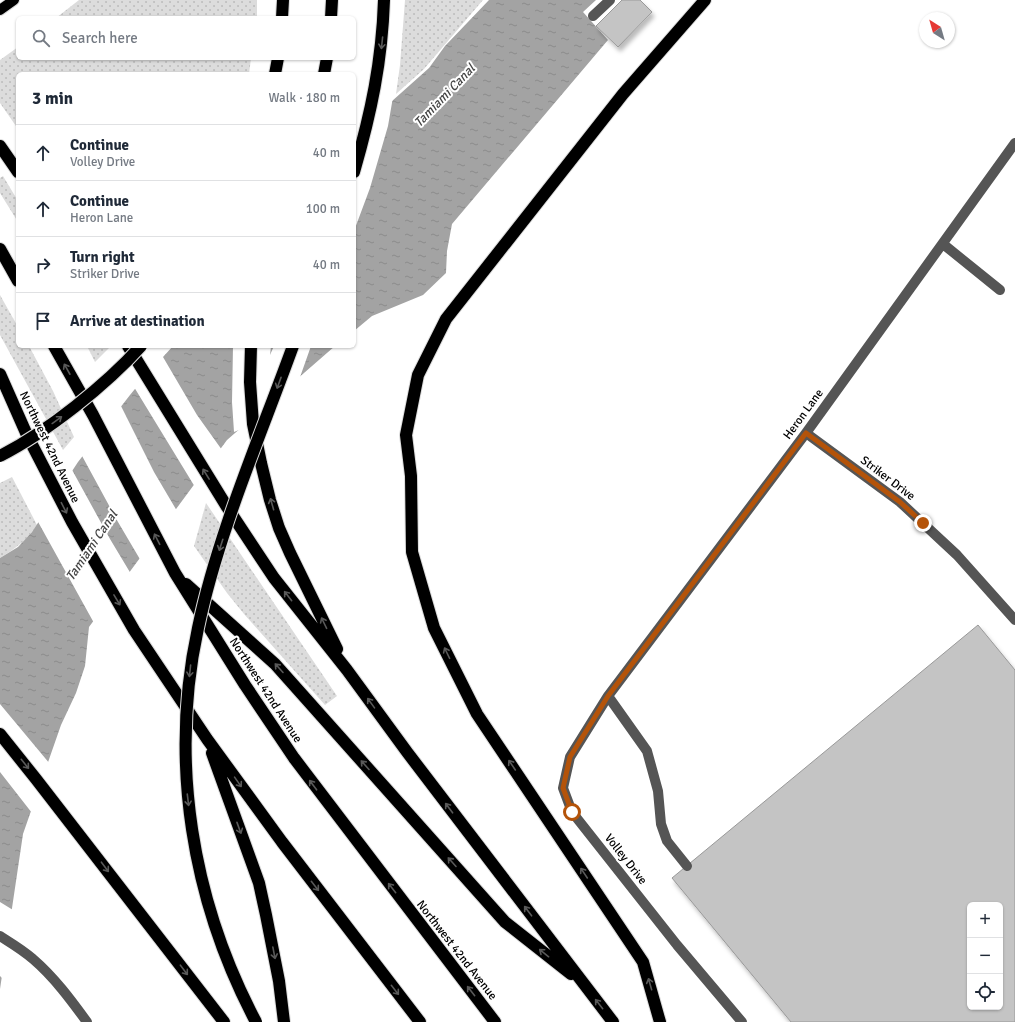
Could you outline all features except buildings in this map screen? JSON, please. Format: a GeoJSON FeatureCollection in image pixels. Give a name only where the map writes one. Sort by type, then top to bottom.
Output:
{"type":"FeatureCollection","features":[{"type":"Feature","properties":{"kind":"highway"},"geometry":{"type":"LineString","coordinates":[[282,0],[282,16]]}},
{"type":"Feature","properties":{"kind":"highway"},"geometry":{"type":"LineString","coordinates":[[331,16],[332,0]]}},
{"type":"Feature","properties":{"kind":"highway"},"geometry":{"type":"LineString","coordinates":[[660,1022],[643,962],[477,714],[434,628],[412,552],[411,476],[406,435],[418,375],[446,319],[623,94],[704,0]]}},
{"type":"Feature","properties":{"kind":"highway"},"geometry":{"type":"LineString","coordinates":[[356,165],[376,86],[382,44],[384,2]]}},
{"type":"Feature","properties":{"kind":"highway"},"geometry":{"type":"LineString","coordinates":[[276,72],[278,60]]}},
{"type":"Feature","properties":{"kind":"highway"},"geometry":{"type":"LineString","coordinates":[[324,72],[326,60]]}},
{"type":"Feature","properties":{"kind":"highway"},"geometry":{"type":"LineString","coordinates":[[0,146],[16,169]]}},
{"type":"Feature","properties":{"kind":"highway"},"geometry":{"type":"LineString","coordinates":[[0,248],[16,277]]}},
{"type":"Feature","properties":{"kind":"highway","name":"Northwest 42nd Avenue"},"geometry":{"type":"LineString","coordinates":[[55,348],[93,416],[174,574],[245,685],[294,758],[495,1022]]}},
{"type":"Feature","properties":{"kind":"highway"},"geometry":{"type":"LineString","coordinates":[[129,348],[227,507],[274,578],[347,670],[411,758],[613,1022]]}},
{"type":"Feature","properties":{"kind":"highway"},"geometry":{"type":"LineString","coordinates":[[0,456],[41,431],[75,406],[108,379],[139,348]]}},
{"type":"Feature","properties":{"kind":"highway"},"geometry":{"type":"LineString","coordinates":[[252,348],[250,382],[253,424],[261,463],[279,528],[347,670]]}},
{"type":"Feature","properties":{"kind":"highway"},"geometry":{"type":"LineString","coordinates":[[256,1022],[237,985],[222,947],[209,908],[198,866],[193,841],[186,782],[185,730],[194,646],[213,570],[233,509],[291,348]]}},
{"type":"Feature","properties":{"kind":"highway","name":"Northwest 42nd Avenue"},"geometry":{"type":"LineString","coordinates":[[0,374],[46,473],[72,522],[134,630],[207,739],[282,842],[420,1022]]}},
{"type":"Feature","properties":{"kind":"highway"},"geometry":{"type":"LineString","coordinates":[[174,574],[275,664],[505,922],[585,986]]}},
{"type":"Feature","properties":{"kind":"highway"},"geometry":{"type":"LineString","coordinates":[[0,734],[36,778],[224,1022]]}},
{"type":"Feature","properties":{"kind":"highway"},"geometry":{"type":"LineString","coordinates":[[207,739],[259,883],[278,974],[284,1022]]}},
{"type":"Feature","properties":{"kind":"main road"},"geometry":{"type":"LineString","coordinates":[[0,10],[14,0]]}},
{"type":"Feature","properties":{"kind":"street"},"geometry":{"type":"LineString","coordinates":[[593,16],[610,0]]}},
{"type":"Feature","properties":{"kind":"street","name":"Heron Lane"},"geometry":{"type":"LineString","coordinates":[[608,696],[806,433],[1015,143]]}},
{"type":"Feature","properties":{"kind":"street"},"geometry":{"type":"LineString","coordinates":[[943,244],[1000,290]]}},
{"type":"Feature","properties":{"kind":"street","name":"Striker Drive"},"geometry":{"type":"LineString","coordinates":[[806,433],[900,502],[957,555],[1015,620]]}},
{"type":"Feature","properties":{"kind":"street"},"geometry":{"type":"LineString","coordinates":[[608,696],[647,751],[658,791],[661,824],[667,841],[687,866]]}},
{"type":"Feature","properties":{"kind":"street","name":"Volley Drive"},"geometry":{"type":"LineString","coordinates":[[608,696],[570,757],[563,788],[572,812],[678,945],[742,1022]]}},
{"type":"Feature","properties":{"kind":"street"},"geometry":{"type":"LineString","coordinates":[[0,936],[34,960],[64,992],[87,1022]]}},
{"type":"Feature","properties":{"kind":"shaded area"},"geometry":{"type":"Polygon","coordinates":[[[79,0],[257,0],[257,16],[59,16],[79,0]]]}},
{"type":"Feature","properties":{"kind":"shaded area"},"geometry":{"type":"Polygon","coordinates":[[[405,0],[483,0],[424,69],[396,94],[400,65],[405,0]]]}},
{"type":"Feature","properties":{"kind":"shaded area"},"geometry":{"type":"Polygon","coordinates":[[[16,48],[16,60],[251,60],[249,72],[16,72],[16,126],[0,103],[0,60],[16,48]]]}},
{"type":"Feature","properties":{"kind":"shaded area"},"geometry":{"type":"Polygon","coordinates":[[[3,176],[16,198],[16,219],[0,193],[0,178],[3,176]]]}},
{"type":"Feature","properties":{"kind":"shaded area"},"geometry":{"type":"Polygon","coordinates":[[[0,295],[16,323],[16,348],[30,348],[53,391],[74,437],[63,450],[0,335],[0,295]]]}},
{"type":"Feature","properties":{"kind":"shaded area"},"geometry":{"type":"Polygon","coordinates":[[[88,348],[109,348],[95,362],[88,348]]]}},
{"type":"Feature","properties":{"kind":"shaded area"},"geometry":{"type":"Polygon","coordinates":[[[12,477],[37,525],[20,544],[0,558],[0,483],[12,477]]]}},
{"type":"Feature","properties":{"kind":"shaded area"},"geometry":{"type":"Polygon","coordinates":[[[206,503],[337,696],[325,705],[244,614],[227,593],[194,546],[206,503]]]}},
{"type":"Feature","properties":{"kind":"water","name":"Tamiami Canal"},"geometry":{"type":"Polygon","coordinates":[[[489,0],[596,0],[583,12],[608,40],[452,224],[447,251],[446,273],[423,295],[372,316],[356,329],[356,133],[429,68],[445,46],[489,0]]]}},
{"type":"Feature","properties":{"kind":"water","name":"Tamiami Canal"},"geometry":{"type":"Polygon","coordinates":[[[168,348],[333,348],[227,440],[89,627],[85,666],[76,693],[61,725],[23,834],[0,989],[0,558],[18,547],[32,532],[78,462],[168,348]]]}},
{"type":"Feature","properties":{"kind":"pier"},"geometry":{"type":"Polygon","coordinates":[[[393,97],[388,126],[370,188],[356,226],[356,130],[393,97]]]}},
{"type":"Feature","properties":{"kind":"pier"},"geometry":{"type":"Polygon","coordinates":[[[165,348],[171,348],[163,357],[197,415],[222,450],[195,487],[134,387],[165,348]]]}},
{"type":"Feature","properties":{"kind":"pier"},"geometry":{"type":"Polygon","coordinates":[[[233,348],[271,348],[270,355],[273,348],[310,348],[299,380],[244,428],[234,432],[232,402],[233,348]]]}},
{"type":"Feature","properties":{"kind":"pier"},"geometry":{"type":"Polygon","coordinates":[[[120,404],[154,472],[177,511],[141,561],[81,454],[120,404]]]}},
{"type":"Feature","properties":{"kind":"pier"},"geometry":{"type":"Polygon","coordinates":[[[71,468],[131,574],[94,623],[37,520],[71,468]]]}},
{"type":"Feature","properties":{"kind":"pier"},"geometry":{"type":"Polygon","coordinates":[[[0,704],[50,764],[32,813],[0,772],[0,704]]]}},
{"type":"Feature","properties":{"kind":"pier"},"geometry":{"type":"Polygon","coordinates":[[[0,902],[13,910],[3,979],[0,976],[0,902]]]}},
{"type":"Feature","properties":{"kind":"route"},"geometry":{"type":"LineString","coordinates":[[572,812],[563,788],[570,757],[608,696],[806,433],[900,502],[923,523]]}}]}
